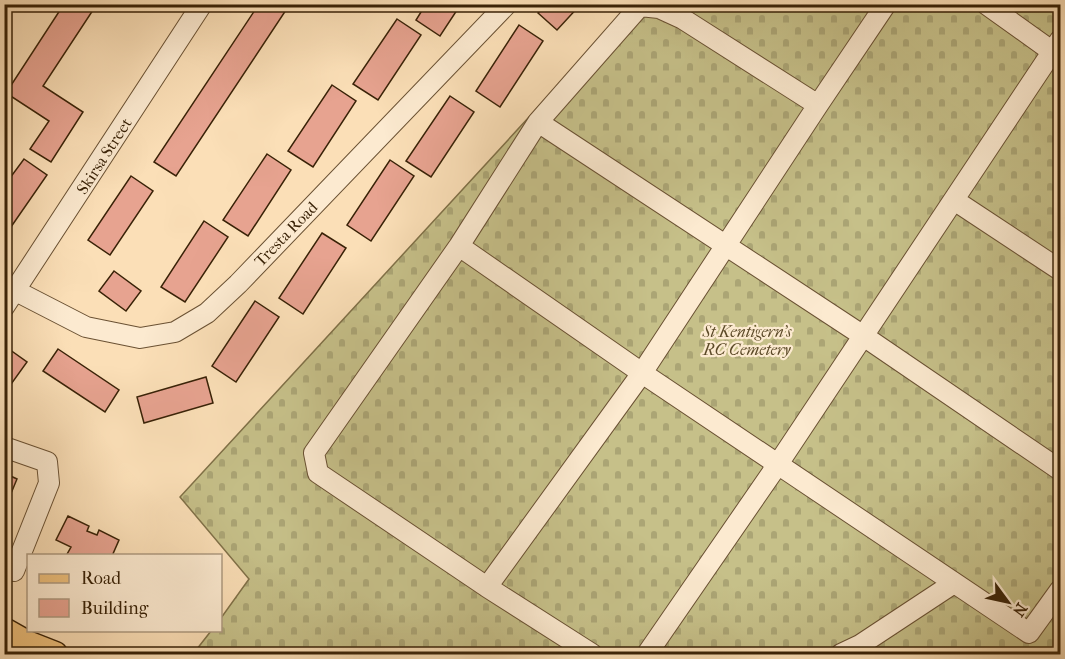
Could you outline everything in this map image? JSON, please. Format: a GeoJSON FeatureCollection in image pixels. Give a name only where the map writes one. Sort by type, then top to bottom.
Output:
{"type":"FeatureCollection","features":[{"type":"Feature","properties":{"kind":"main road"},"geometry":{"type":"LineString","coordinates":[[4,630],[27,643],[55,654]]}},
{"type":"Feature","properties":{"kind":"street","name":"Skirsa Street"},"geometry":{"type":"LineString","coordinates":[[4,307],[202,4]]}},
{"type":"Feature","properties":{"kind":"street","name":"Tresta Road"},"geometry":{"type":"LineString","coordinates":[[16,291],[86,327],[140,338],[175,332],[207,313],[238,284],[507,4]]}},
{"type":"Feature","properties":{"kind":"street"},"geometry":{"type":"LineString","coordinates":[[487,587],[642,373],[886,4]]}},
{"type":"Feature","properties":{"kind":"street"},"geometry":{"type":"LineString","coordinates":[[647,654],[1058,49],[986,4]]}},
{"type":"Feature","properties":{"kind":"street"},"geometry":{"type":"LineString","coordinates":[[592,654],[487,587],[318,473],[314,453],[459,246],[538,122],[640,6],[659,8],[683,19],[818,105]]}},
{"type":"Feature","properties":{"kind":"street"},"geometry":{"type":"LineString","coordinates":[[538,122],[862,335],[1060,470]]}},
{"type":"Feature","properties":{"kind":"street"},"geometry":{"type":"LineString","coordinates":[[954,200],[1060,270]]}},
{"type":"Feature","properties":{"kind":"street"},"geometry":{"type":"LineString","coordinates":[[459,246],[642,373],[1029,633],[1060,590]]}},
{"type":"Feature","properties":{"kind":"street"},"geometry":{"type":"LineString","coordinates":[[4,447],[47,462],[49,483],[14,570]]}},
{"type":"Feature","properties":{"kind":"street"},"geometry":{"type":"LineString","coordinates":[[841,654],[860,645],[954,583]]}},
{"type":"Feature","properties":{"kind":"green space","name":"St Kentigern's RC Cemetery"},"geometry":{"type":"Polygon","coordinates":[[[632,5],[1060,5],[1060,654],[193,654],[210,632],[222,632],[222,617],[249,579],[180,497],[632,5]]]}},
{"type":"Feature","properties":{"kind":"building"},"geometry":{"type":"Polygon","coordinates":[[[64,4],[97,4],[43,86],[83,112],[51,162],[30,149],[49,121],[6,93],[64,4]]]}},
{"type":"Feature","properties":{"kind":"building"},"geometry":{"type":"Polygon","coordinates":[[[259,4],[290,4],[176,176],[154,162],[259,4]]]}},
{"type":"Feature","properties":{"kind":"building"},"geometry":{"type":"Polygon","coordinates":[[[426,4],[461,4],[440,36],[416,20],[426,4]]]}},
{"type":"Feature","properties":{"kind":"building"},"geometry":{"type":"Polygon","coordinates":[[[546,4],[581,4],[557,30],[538,13],[546,4]]]}},
{"type":"Feature","properties":{"kind":"building"},"geometry":{"type":"Polygon","coordinates":[[[397,19],[421,35],[378,100],[353,84],[397,19]]]}},
{"type":"Feature","properties":{"kind":"building"},"geometry":{"type":"Polygon","coordinates":[[[519,25],[543,41],[500,107],[476,91],[519,25]]]}},
{"type":"Feature","properties":{"kind":"building"},"geometry":{"type":"Polygon","coordinates":[[[332,85],[356,101],[313,167],[288,151],[332,85]]]}},
{"type":"Feature","properties":{"kind":"building"},"geometry":{"type":"Polygon","coordinates":[[[450,96],[474,112],[431,177],[406,161],[450,96]]]}},
{"type":"Feature","properties":{"kind":"building"},"geometry":{"type":"Polygon","coordinates":[[[267,154],[291,170],[248,236],[223,220],[267,154]]]}},
{"type":"Feature","properties":{"kind":"building"},"geometry":{"type":"Polygon","coordinates":[[[24,159],[47,175],[4,237],[4,186],[24,159]]]}},
{"type":"Feature","properties":{"kind":"building"},"geometry":{"type":"Polygon","coordinates":[[[390,160],[414,176],[371,241],[347,225],[390,160]]]}},
{"type":"Feature","properties":{"kind":"building"},"geometry":{"type":"Polygon","coordinates":[[[131,176],[153,191],[110,255],[88,240],[131,176]]]}},
{"type":"Feature","properties":{"kind":"building"},"geometry":{"type":"Polygon","coordinates":[[[204,221],[228,237],[185,302],[161,287],[204,221]]]}},
{"type":"Feature","properties":{"kind":"building"},"geometry":{"type":"Polygon","coordinates":[[[322,233],[346,248],[303,314],[279,298],[322,233]]]}},
{"type":"Feature","properties":{"kind":"building"},"geometry":{"type":"Polygon","coordinates":[[[114,271],[141,291],[126,311],[99,291],[114,271]]]}},
{"type":"Feature","properties":{"kind":"building"},"geometry":{"type":"Polygon","coordinates":[[[255,301],[279,317],[236,382],[212,366],[255,301]]]}},
{"type":"Feature","properties":{"kind":"building"},"geometry":{"type":"Polygon","coordinates":[[[6,347],[27,362],[4,394],[4,350],[6,347]]]}},
{"type":"Feature","properties":{"kind":"building"},"geometry":{"type":"Polygon","coordinates":[[[58,349],[119,390],[105,412],[43,371],[58,349]]]}},
{"type":"Feature","properties":{"kind":"building"},"geometry":{"type":"Polygon","coordinates":[[[206,377],[213,403],[144,423],[137,397],[206,377]]]}},
{"type":"Feature","properties":{"kind":"building"},"geometry":{"type":"Polygon","coordinates":[[[4,473],[17,479],[7,503],[4,502],[4,473]]]}},
{"type":"Feature","properties":{"kind":"building"},"geometry":{"type":"Polygon","coordinates":[[[68,516],[89,526],[87,531],[97,535],[99,530],[119,540],[113,554],[67,554],[71,547],[56,540],[68,516]]]}}]}
